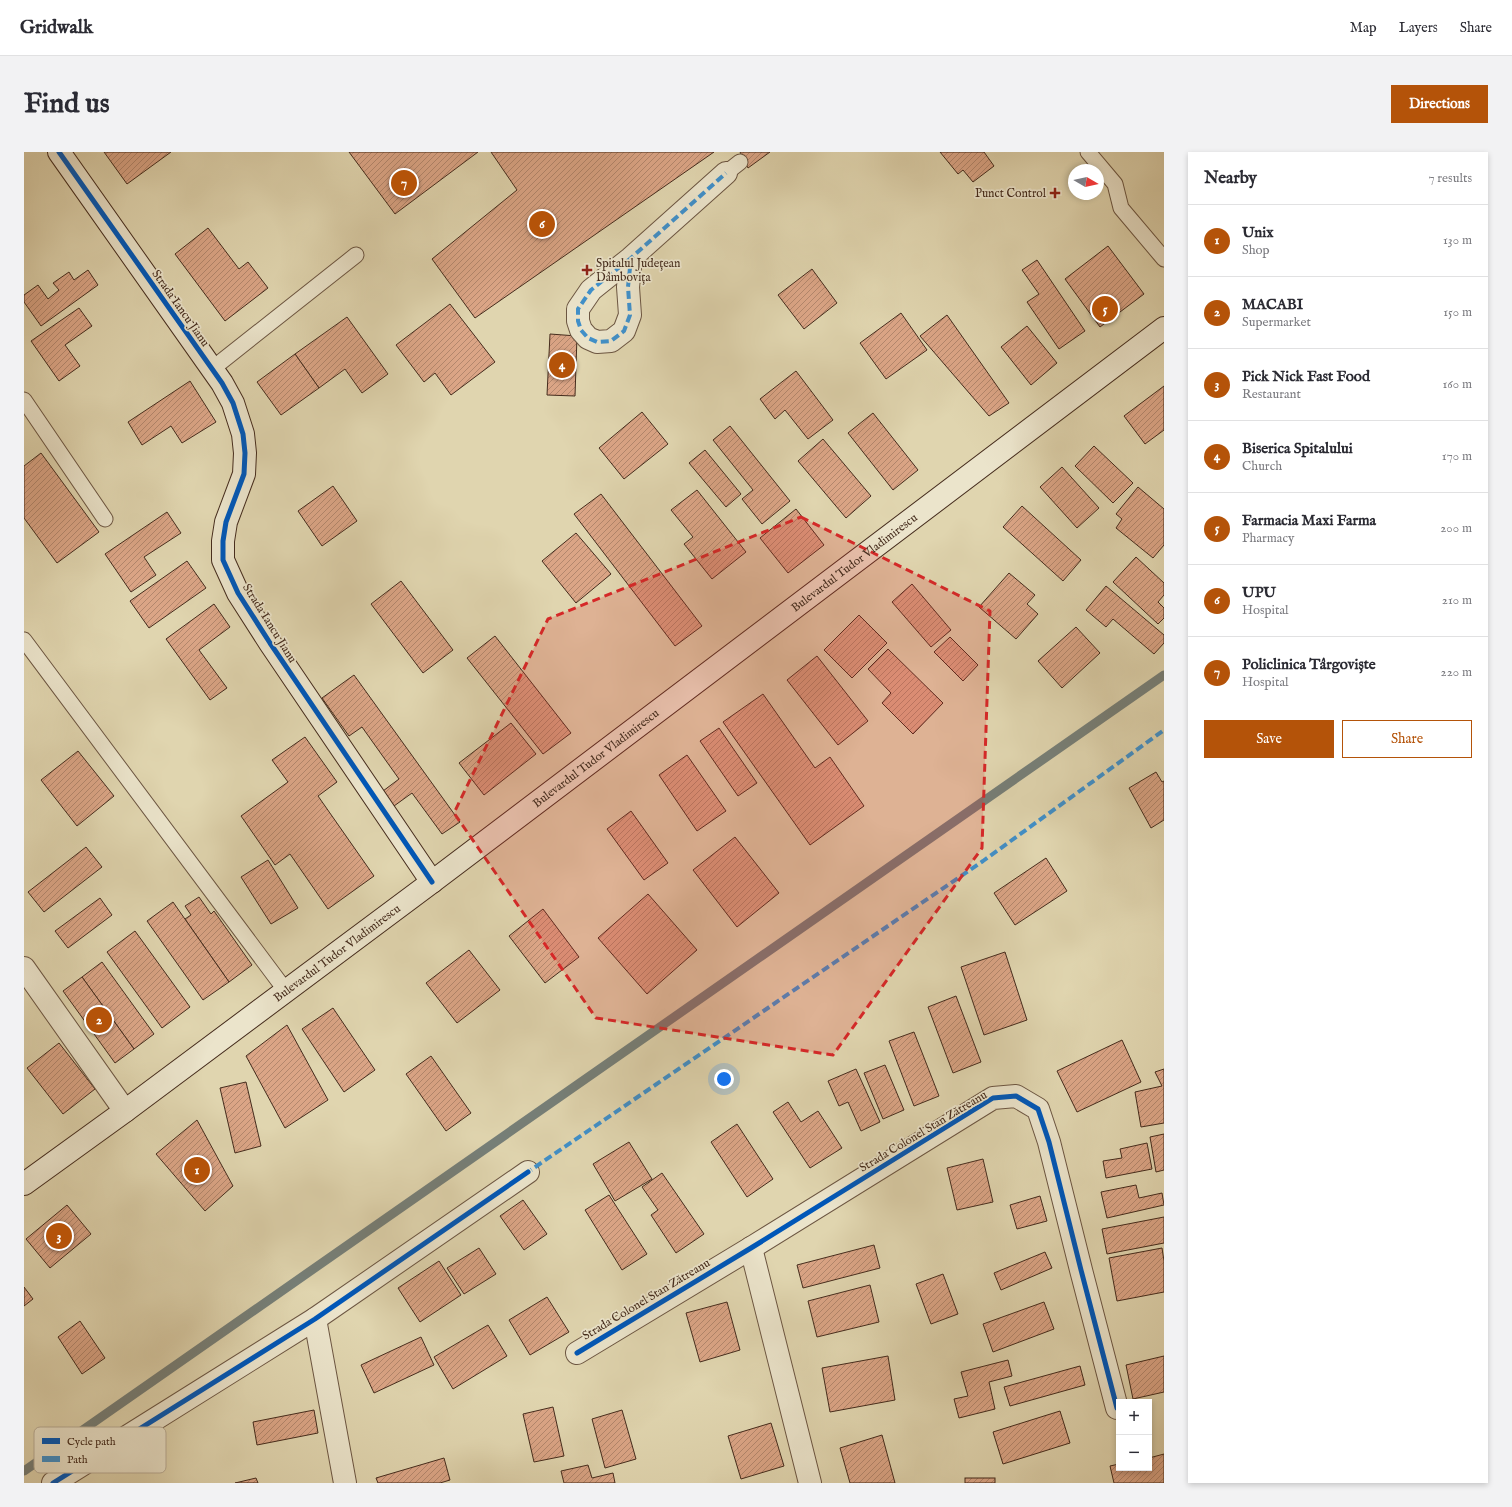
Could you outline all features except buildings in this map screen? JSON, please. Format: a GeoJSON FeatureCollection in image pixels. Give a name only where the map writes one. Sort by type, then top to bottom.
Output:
{"type":"FeatureCollection","features":[{"type":"Feature","properties":{"kind":"street","name":"Strada Iancu Jianu"},"geometry":{"type":"LineString","coordinates":[[59,152],[212,369],[233,403],[243,434],[245,453],[244,474],[226,522],[223,542],[223,560],[238,593],[270,644],[432,882]]}},
{"type":"Feature","properties":{"kind":"street"},"geometry":{"type":"LineString","coordinates":[[631,258],[733,168]]}},
{"type":"Feature","properties":{"kind":"street","name":"Bulevardul Tudor Vladimirescu"},"geometry":{"type":"LineString","coordinates":[[24,1184],[125,1111],[432,882],[1164,328]]}},
{"type":"Feature","properties":{"kind":"street"},"geometry":{"type":"LineString","coordinates":[[24,968],[125,1111]]}},
{"type":"Feature","properties":{"kind":"street","name":"Strada Colonel Stan Zătreanu"},"geometry":{"type":"LineString","coordinates":[[577,1352],[750,1248],[993,1098],[1016,1096],[1038,1108],[1050,1142],[1088,1298],[1116,1404]]}},
{"type":"Feature","properties":{"kind":"street"},"geometry":{"type":"LineString","coordinates":[[142,1427],[315,1318],[528,1172]]}},
{"type":"Feature","properties":{"kind":"street"},"geometry":{"type":"LineString","coordinates":[[750,1248],[810,1483]]}},
{"type":"Feature","properties":{"kind":"street"},"geometry":{"type":"LineString","coordinates":[[315,1318],[344,1483]]}},
{"type":"Feature","properties":{"kind":"street"},"geometry":{"type":"LineString","coordinates":[[53,1483],[69,1473]]}},
{"type":"Feature","properties":{"kind":"lane"},"geometry":{"type":"LineString","coordinates":[[1088,152],[1115,184],[1121,208],[1164,259]]}},
{"type":"Feature","properties":{"kind":"lane"},"geometry":{"type":"LineString","coordinates":[[212,369],[356,255]]}},
{"type":"Feature","properties":{"kind":"lane"},"geometry":{"type":"LineString","coordinates":[[24,400],[29,417],[105,519]]}},
{"type":"Feature","properties":{"kind":"lane"},"geometry":{"type":"LineString","coordinates":[[24,640],[286,991]]}},
{"type":"Feature","properties":{"kind":"highlighted area"},"geometry":{"type":"Polygon","coordinates":[[[801,517],[990,611],[982,848],[833,1055],[596,1018],[454,813],[548,619],[801,517]]]}},
{"type":"Feature","properties":{"kind":"waterway"},"geometry":{"type":"LineString","coordinates":[[87,1427],[1164,675]]}},
{"type":"Feature","properties":{"kind":"waterway"},"geometry":{"type":"LineString","coordinates":[[24,1471],[34,1464]]}},
{"type":"Feature","properties":{"kind":"marked path"},"geometry":{"type":"LineString","coordinates":[[631,258],[591,290],[578,309],[578,321],[581,330],[588,338],[597,342],[611,341],[624,331],[630,315],[628,287],[631,258],[726,173]]}},
{"type":"Feature","properties":{"kind":"marked path"},"geometry":{"type":"LineString","coordinates":[[525,1174],[983,861],[1164,730]]}},
{"type":"Feature","properties":{"kind":"cycle path"},"geometry":{"type":"LineString","coordinates":[[59,152],[222,383],[233,403],[243,434],[245,453],[244,474],[226,522],[223,541],[223,560],[238,593],[270,643],[432,882]]}},
{"type":"Feature","properties":{"kind":"cycle path"},"geometry":{"type":"LineString","coordinates":[[577,1353],[751,1248],[993,1098],[1016,1096],[1038,1109],[1049,1142],[1116,1404]]}},
{"type":"Feature","properties":{"kind":"cycle path"},"geometry":{"type":"LineString","coordinates":[[142,1427],[315,1319],[528,1172]]}},
{"type":"Feature","properties":{"kind":"cycle path"},"geometry":{"type":"LineString","coordinates":[[53,1483],[69,1473]]}},
{"type":"Feature","properties":{"kind":"place","name":"Policlinica Târgoviște"},"geometry":{"type":"Point","coordinates":[404,183]}},
{"type":"Feature","properties":{"kind":"place","name":"Punct Control"},"geometry":{"type":"Point","coordinates":[1055,193]}},
{"type":"Feature","properties":{"kind":"place","name":"UPU"},"geometry":{"type":"Point","coordinates":[542,224]}},
{"type":"Feature","properties":{"kind":"place","name":"Spitalul Județean Dâmbovița"},"geometry":{"type":"Point","coordinates":[587,270]}},
{"type":"Feature","properties":{"kind":"place","name":"Farmacia Maxi Farma"},"geometry":{"type":"Point","coordinates":[1105,309]}},
{"type":"Feature","properties":{"kind":"place","name":"Biserica Spitalului"},"geometry":{"type":"Point","coordinates":[562,365]}},
{"type":"Feature","properties":{"kind":"place","name":"MACABI"},"geometry":{"type":"Point","coordinates":[99,1020]}},
{"type":"Feature","properties":{"kind":"place","name":"Unix"},"geometry":{"type":"Point","coordinates":[197,1170]}},
{"type":"Feature","properties":{"kind":"place","name":"Pick Nick Fast Food"},"geometry":{"type":"Point","coordinates":[59,1236]}}]}
